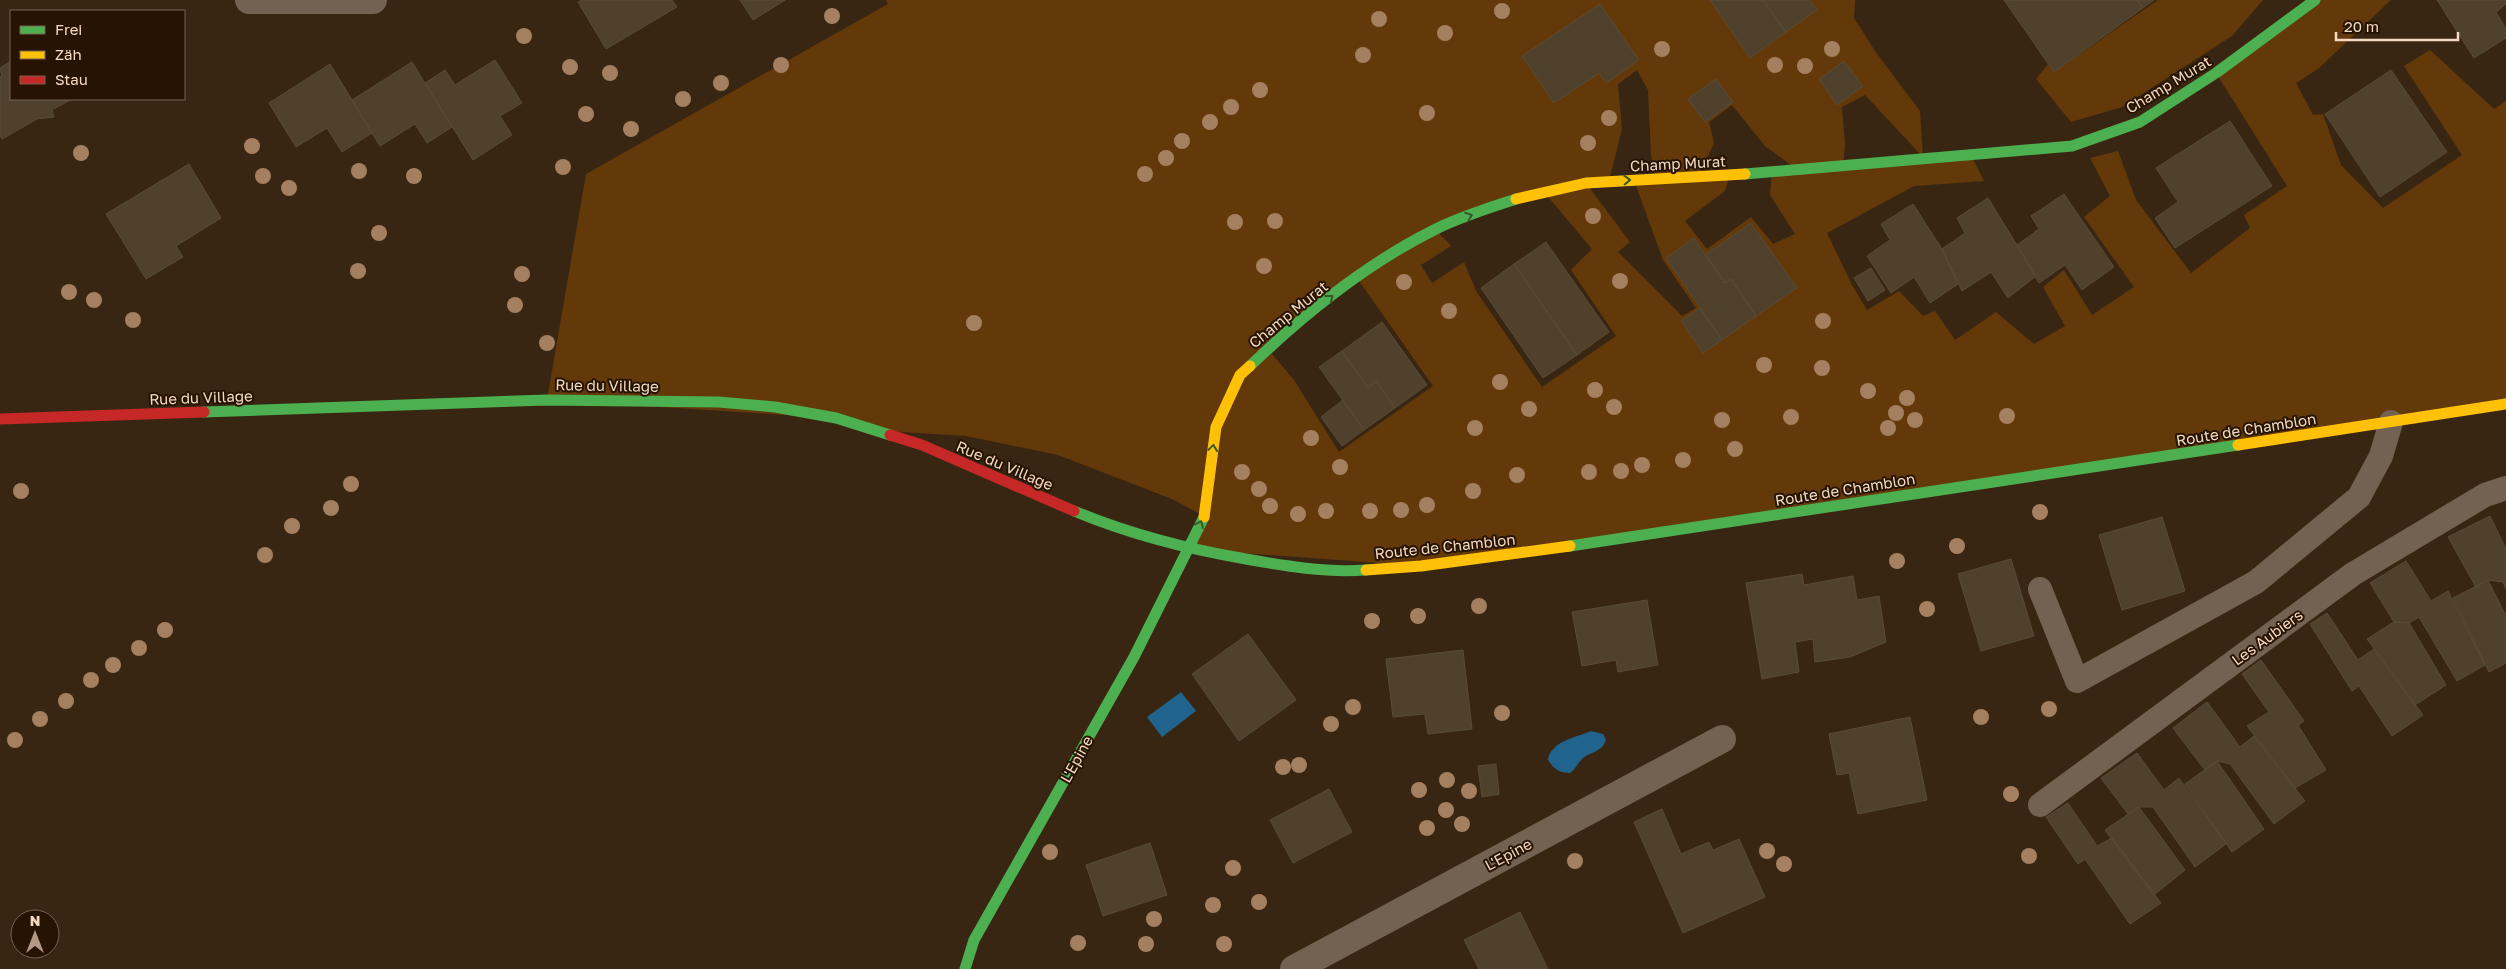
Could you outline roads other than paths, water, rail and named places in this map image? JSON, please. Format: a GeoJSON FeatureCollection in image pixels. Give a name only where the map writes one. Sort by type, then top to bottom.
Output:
{"type":"FeatureCollection","features":[{"type":"Feature","properties":{"kind":"street"},"geometry":{"type":"LineString","coordinates":[[249,0],[374,0]]}},
{"type":"Feature","properties":{"kind":"street","name":"Champ Murat"},"geometry":{"type":"LineString","coordinates":[[1188,549],[1204,516],[1216,427],[1240,375],[1282,335],[1379,261],[1435,229],[1515,199],[1586,183],[1698,178],[2072,146],[2140,122],[2216,73],[2315,0]]}},
{"type":"Feature","properties":{"kind":"street","name":"Rue du Village"},"geometry":{"type":"LineString","coordinates":[[0,419],[547,400],[719,402],[774,407],[836,418],[922,446],[1096,520],[1188,549]]}},
{"type":"Feature","properties":{"kind":"street","name":"Route de Chamblon"},"geometry":{"type":"LineString","coordinates":[[1188,549],[1288,567],[1353,571],[1421,566],[1678,531],[1901,495],[2506,404]]}},
{"type":"Feature","properties":{"kind":"street","name":"L'Epine"},"geometry":{"type":"LineString","coordinates":[[965,969],[974,940],[1134,657],[1188,549]]}},
{"type":"Feature","properties":{"kind":"street","name":"L'Epine"},"geometry":{"type":"LineString","coordinates":[[1294,969],[1722,739]]}},
{"type":"Feature","properties":{"kind":"lane"},"geometry":{"type":"LineString","coordinates":[[2040,589],[2077,681],[2256,582],[2359,497],[2381,456],[2391,422]]}},
{"type":"Feature","properties":{"kind":"lane","name":"Les Aubiers"},"geometry":{"type":"LineString","coordinates":[[2040,805],[2353,574],[2485,495],[2506,488]]}},
{"type":"Feature","properties":{"kind":"water"},"geometry":{"type":"Polygon","coordinates":[[[1181,692],[1196,711],[1162,737],[1147,717],[1181,692]]]}},
{"type":"Feature","properties":{"kind":"water"},"geometry":{"type":"Polygon","coordinates":[[[1591,731],[1603,734],[1606,740],[1601,748],[1584,757],[1570,773],[1557,770],[1552,766],[1548,760],[1554,748],[1565,741],[1591,731]]]}}]}
